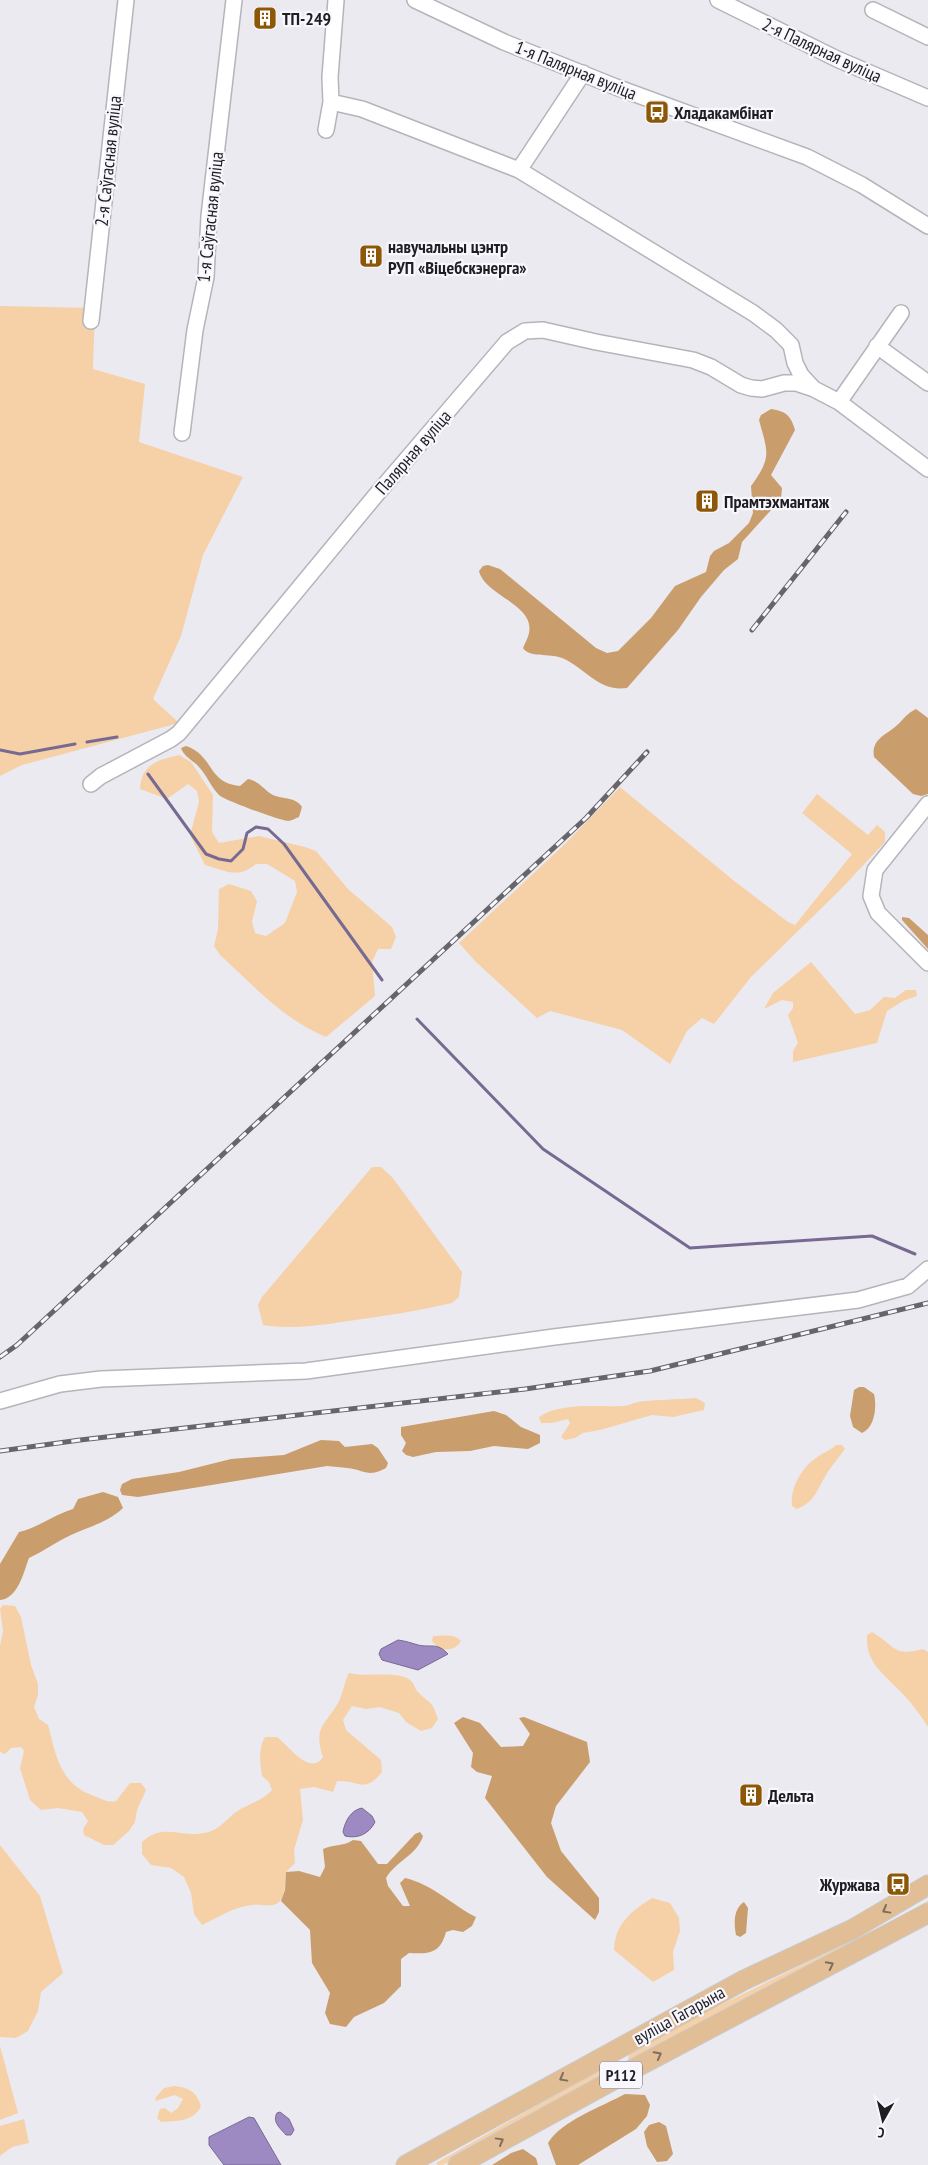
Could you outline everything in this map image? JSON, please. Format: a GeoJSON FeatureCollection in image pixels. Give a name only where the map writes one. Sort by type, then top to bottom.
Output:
{"type":"FeatureCollection","features":[{"type":"Feature","properties":{"kind":"main road","name":"вуліца Гагарына"},"geometry":{"type":"LineString","coordinates":[[406,2165],[744,1980],[853,1929],[928,1885]]}},
{"type":"Feature","properties":{"kind":"main road","name":"вуліца Гагарына"},"geometry":{"type":"LineString","coordinates":[[458,2165],[607,2083],[928,1913]]}},
{"type":"Feature","properties":{"kind":"main road"},"geometry":{"type":"LineString","coordinates":[[625,2045],[622,2052],[624,2060],[629,2066],[637,2067]]}},
{"type":"Feature","properties":{"kind":"main road"},"geometry":{"type":"LineString","coordinates":[[595,2061],[603,2061],[609,2066],[612,2073],[607,2083]]}},
{"type":"Feature","properties":{"kind":"street","name":"2-я Саўгасная вуліца"},"geometry":{"type":"LineString","coordinates":[[91,321],[126,0]]}},
{"type":"Feature","properties":{"kind":"street","name":"1-я Саўгасная вуліца"},"geometry":{"type":"LineString","coordinates":[[182,433],[195,330],[206,277],[210,216],[234,0]]}},
{"type":"Feature","properties":{"kind":"street"},"geometry":{"type":"LineString","coordinates":[[326,130],[331,102],[330,77],[336,0]]}},
{"type":"Feature","properties":{"kind":"street","name":"2-я Палярная вуліца"},"geometry":{"type":"LineString","coordinates":[[718,0],[837,59],[928,98]]}},
{"type":"Feature","properties":{"kind":"street","name":"1-я Палярная вуліца"},"geometry":{"type":"LineString","coordinates":[[424,2],[504,42],[669,107],[807,157],[925,218]]}},
{"type":"Feature","properties":{"kind":"street"},"geometry":{"type":"LineString","coordinates":[[873,10],[928,37]]}},
{"type":"Feature","properties":{"kind":"street"},"geometry":{"type":"LineString","coordinates":[[519,170],[583,73]]}},
{"type":"Feature","properties":{"kind":"street","name":"Палярная вуліца"},"geometry":{"type":"LineString","coordinates":[[331,102],[362,109],[519,170],[753,313],[776,330],[791,345],[795,363],[801,375],[814,389]]}},
{"type":"Feature","properties":{"kind":"street"},"geometry":{"type":"LineString","coordinates":[[839,402],[901,313]]}},
{"type":"Feature","properties":{"kind":"street","name":"Палярная вуліца"},"geometry":{"type":"LineString","coordinates":[[90,784],[179,733],[376,495],[508,342],[515,336],[525,332],[543,330],[693,360],[750,388],[762,389],[784,383],[796,383],[814,389],[839,402],[928,469]]}},
{"type":"Feature","properties":{"kind":"street"},"geometry":{"type":"LineString","coordinates":[[877,346],[928,383]]}},
{"type":"Feature","properties":{"kind":"street"},"geometry":{"type":"LineString","coordinates":[[928,804],[876,870],[872,896],[878,913],[928,963]]}},
{"type":"Feature","properties":{"kind":"street"},"geometry":{"type":"LineString","coordinates":[[0,1401],[60,1384],[101,1378],[306,1371],[554,1337],[858,1300],[908,1286],[928,1269]]}},
{"type":"Feature","properties":{"kind":"shaded area"},"geometry":{"type":"Polygon","coordinates":[[[0,306],[95,308],[93,369],[145,384],[139,442],[243,477],[203,555],[181,636],[153,699],[179,723],[22,765],[0,776],[0,306]]]}},
{"type":"Feature","properties":{"kind":"shaded area"},"geometry":{"type":"Polygon","coordinates":[[[771,409],[781,411],[787,415],[792,421],[795,430],[771,475],[782,488],[781,499],[742,542],[738,559],[724,570],[701,597],[678,630],[627,688],[617,688],[600,683],[562,658],[530,653],[523,648],[529,633],[529,623],[525,615],[517,607],[483,580],[479,571],[483,566],[488,565],[500,569],[596,648],[607,653],[618,651],[651,618],[675,586],[706,572],[710,556],[714,551],[729,543],[749,523],[753,513],[751,486],[762,468],[766,454],[759,420],[761,415],[771,409]]]}},
{"type":"Feature","properties":{"kind":"shaded area"},"geometry":{"type":"Polygon","coordinates":[[[916,709],[928,718],[928,794],[921,796],[913,794],[874,757],[877,742],[916,709]]]}},
{"type":"Feature","properties":{"kind":"shaded area"},"geometry":{"type":"Polygon","coordinates":[[[186,746],[202,756],[216,774],[229,784],[240,786],[248,779],[273,795],[296,801],[302,807],[299,817],[289,821],[283,820],[223,798],[213,788],[202,770],[182,751],[181,748],[186,746]]]}},
{"type":"Feature","properties":{"kind":"shaded area"},"geometry":{"type":"Polygon","coordinates":[[[179,755],[191,762],[213,795],[212,832],[219,843],[259,836],[316,851],[348,889],[392,927],[396,937],[391,949],[378,949],[372,962],[375,996],[326,1037],[296,1021],[270,1001],[220,955],[214,946],[218,929],[219,889],[229,884],[251,891],[257,901],[252,922],[255,933],[266,936],[285,923],[297,892],[295,881],[267,864],[256,864],[250,869],[237,872],[205,865],[190,835],[199,802],[197,791],[188,784],[167,799],[140,789],[144,774],[152,764],[179,755]]]}},
{"type":"Feature","properties":{"kind":"shaded area"},"geometry":{"type":"Polygon","coordinates":[[[620,787],[733,880],[788,922],[795,925],[852,854],[802,813],[817,794],[868,835],[877,825],[885,832],[885,842],[841,889],[751,977],[714,1024],[702,1018],[687,1031],[670,1064],[622,1030],[550,1011],[537,1018],[476,962],[459,943],[567,842],[620,787]]]}},
{"type":"Feature","properties":{"kind":"shaded area"},"geometry":{"type":"Polygon","coordinates":[[[902,917],[909,918],[928,935],[928,949],[902,920],[902,917]]]}},
{"type":"Feature","properties":{"kind":"shaded area"},"geometry":{"type":"Polygon","coordinates":[[[811,962],[855,1014],[870,1010],[884,997],[895,998],[906,990],[916,990],[917,996],[903,1001],[887,1011],[877,1043],[793,1062],[793,1051],[798,1043],[788,1015],[793,1008],[793,1002],[782,1000],[764,1009],[773,993],[811,962]]]}},
{"type":"Feature","properties":{"kind":"shaded area"},"geometry":{"type":"Polygon","coordinates":[[[372,1167],[381,1167],[392,1177],[462,1272],[459,1297],[452,1303],[439,1306],[338,1323],[295,1327],[263,1325],[258,1305],[262,1297],[372,1167]]]}},
{"type":"Feature","properties":{"kind":"shaded area"},"geometry":{"type":"Polygon","coordinates":[[[864,1387],[874,1394],[875,1399],[874,1416],[870,1426],[862,1433],[853,1427],[850,1416],[854,1390],[864,1387]]]}},
{"type":"Feature","properties":{"kind":"shaded area"},"geometry":{"type":"Polygon","coordinates":[[[696,1398],[705,1403],[704,1410],[673,1417],[652,1415],[583,1433],[575,1438],[565,1440],[561,1437],[570,1423],[568,1419],[552,1423],[541,1423],[539,1417],[547,1412],[568,1407],[625,1406],[645,1401],[696,1398]]]}},
{"type":"Feature","properties":{"kind":"shaded area"},"geometry":{"type":"Polygon","coordinates":[[[494,1411],[506,1415],[521,1427],[540,1435],[540,1443],[528,1449],[494,1446],[470,1451],[436,1452],[413,1457],[406,1455],[402,1451],[406,1443],[401,1435],[401,1427],[494,1411]]]}},
{"type":"Feature","properties":{"kind":"shaded area"},"geometry":{"type":"Polygon","coordinates":[[[321,1440],[339,1441],[345,1447],[372,1444],[378,1448],[388,1463],[386,1468],[370,1473],[327,1466],[138,1497],[122,1495],[120,1490],[122,1484],[132,1479],[179,1472],[231,1459],[284,1455],[321,1440]]]}},
{"type":"Feature","properties":{"kind":"shaded area"},"geometry":{"type":"Polygon","coordinates":[[[836,1445],[842,1445],[845,1449],[828,1472],[815,1495],[808,1503],[797,1509],[792,1506],[793,1493],[801,1473],[818,1456],[836,1445]]]}},
{"type":"Feature","properties":{"kind":"shaded area"},"geometry":{"type":"Polygon","coordinates":[[[103,1492],[118,1497],[123,1508],[105,1521],[71,1535],[29,1558],[16,1590],[11,1595],[0,1600],[0,1564],[19,1532],[73,1509],[78,1499],[103,1492]]]}},
{"type":"Feature","properties":{"kind":"shaded area"},"geometry":{"type":"Polygon","coordinates":[[[3,1605],[15,1606],[21,1617],[31,1665],[38,1684],[38,1695],[34,1707],[39,1719],[48,1725],[57,1758],[67,1776],[83,1791],[108,1801],[116,1801],[130,1783],[141,1783],[146,1790],[137,1810],[135,1822],[129,1831],[113,1845],[104,1845],[84,1835],[83,1829],[88,1821],[82,1812],[58,1808],[41,1810],[30,1800],[20,1768],[24,1751],[21,1747],[11,1748],[5,1754],[0,1752],[0,1646],[3,1631],[0,1609],[3,1605]]]}},
{"type":"Feature","properties":{"kind":"shaded area"},"geometry":{"type":"Polygon","coordinates":[[[872,1632],[900,1651],[923,1649],[928,1652],[928,1727],[911,1703],[876,1666],[867,1644],[867,1635],[872,1632]]]}},
{"type":"Feature","properties":{"kind":"shaded area"},"geometry":{"type":"Polygon","coordinates":[[[433,1636],[451,1636],[461,1641],[452,1649],[440,1649],[432,1641],[433,1636]]]}},
{"type":"Feature","properties":{"kind":"shaded area"},"geometry":{"type":"Polygon","coordinates":[[[398,1640],[441,1648],[448,1654],[418,1670],[382,1660],[379,1654],[381,1649],[398,1640]]]}},
{"type":"Feature","properties":{"kind":"shaded area"},"geometry":{"type":"Polygon","coordinates":[[[349,1673],[391,1675],[407,1678],[432,1705],[438,1719],[432,1728],[421,1731],[406,1722],[399,1713],[380,1707],[366,1709],[352,1706],[343,1720],[346,1730],[381,1760],[382,1772],[371,1783],[366,1784],[337,1781],[333,1792],[314,1787],[300,1789],[303,1820],[294,1850],[295,1863],[286,1872],[285,1888],[279,1902],[274,1905],[253,1905],[239,1908],[202,1925],[194,1914],[191,1893],[184,1877],[171,1868],[151,1865],[142,1854],[142,1842],[157,1833],[196,1834],[209,1832],[218,1828],[236,1812],[268,1794],[272,1790],[269,1782],[262,1776],[260,1761],[261,1746],[265,1737],[277,1737],[299,1758],[306,1762],[318,1762],[323,1757],[319,1739],[322,1727],[338,1703],[349,1673]]]}},
{"type":"Feature","properties":{"kind":"shaded area"},"geometry":{"type":"Polygon","coordinates":[[[463,1717],[480,1723],[501,1747],[523,1746],[530,1734],[519,1718],[524,1717],[587,1742],[590,1762],[556,1806],[551,1823],[561,1851],[599,1898],[599,1912],[595,1920],[547,1877],[485,1798],[492,1776],[477,1772],[471,1767],[473,1753],[454,1723],[463,1717]]]}},
{"type":"Feature","properties":{"kind":"shaded area"},"geometry":{"type":"Polygon","coordinates":[[[362,1808],[372,1816],[375,1822],[373,1826],[363,1835],[345,1836],[343,1832],[347,1820],[355,1811],[362,1808]]]}},
{"type":"Feature","properties":{"kind":"shaded area"},"geometry":{"type":"Polygon","coordinates":[[[420,1832],[423,1836],[420,1843],[386,1878],[388,1886],[403,1906],[410,1906],[400,1883],[405,1878],[424,1885],[476,1917],[472,1926],[463,1932],[453,1930],[446,1932],[440,1945],[433,1951],[428,1953],[409,1953],[401,1959],[401,1986],[384,2003],[354,2017],[346,2027],[330,2024],[325,2013],[330,1993],[312,1963],[310,1930],[281,1901],[285,1890],[286,1872],[299,1871],[320,1877],[325,1867],[323,1849],[345,1844],[353,1840],[361,1841],[378,1864],[387,1864],[415,1834],[420,1832]]]}},
{"type":"Feature","properties":{"kind":"shaded area"},"geometry":{"type":"Polygon","coordinates":[[[0,1845],[40,1896],[63,1973],[41,1992],[38,2011],[28,2031],[16,2038],[0,2037],[0,1845]]]}},
{"type":"Feature","properties":{"kind":"shaded area"},"geometry":{"type":"Polygon","coordinates":[[[652,1898],[670,1903],[679,1918],[680,1931],[673,1952],[674,1970],[653,1982],[614,1950],[617,1933],[626,1919],[637,1908],[652,1898]]]}},
{"type":"Feature","properties":{"kind":"shaded area"},"geometry":{"type":"Polygon","coordinates":[[[928,1901],[928,1906],[631,2060],[628,2059],[629,2054],[702,2014],[900,1917],[928,1901]]]}},
{"type":"Feature","properties":{"kind":"shaded area"},"geometry":{"type":"Polygon","coordinates":[[[744,1902],[748,1908],[746,1933],[740,1937],[736,1935],[735,1917],[740,1905],[744,1902]]]}},
{"type":"Feature","properties":{"kind":"shaded area"},"geometry":{"type":"Polygon","coordinates":[[[0,2046],[18,2113],[0,2120],[0,2046]]]}},
{"type":"Feature","properties":{"kind":"shaded area"},"geometry":{"type":"Polygon","coordinates":[[[601,2069],[605,2069],[604,2075],[443,2165],[436,2163],[601,2069]]]}},
{"type":"Feature","properties":{"kind":"shaded area"},"geometry":{"type":"Polygon","coordinates":[[[174,2086],[191,2091],[197,2097],[201,2106],[194,2115],[184,2120],[161,2122],[157,2118],[160,2109],[165,2108],[171,2113],[178,2108],[183,2099],[175,2095],[155,2101],[156,2097],[164,2088],[174,2086]]]}},
{"type":"Feature","properties":{"kind":"shaded area"},"geometry":{"type":"Polygon","coordinates":[[[625,2094],[645,2095],[650,2105],[647,2116],[636,2129],[578,2165],[556,2165],[548,2143],[554,2135],[572,2121],[625,2094]]]}},
{"type":"Feature","properties":{"kind":"shaded area"},"geometry":{"type":"Polygon","coordinates":[[[280,2112],[289,2119],[294,2130],[291,2135],[286,2135],[276,2122],[277,2113],[280,2112]]]}},
{"type":"Feature","properties":{"kind":"shaded area"},"geometry":{"type":"Polygon","coordinates":[[[249,2117],[254,2118],[281,2165],[224,2165],[209,2145],[209,2137],[249,2117]]]}},
{"type":"Feature","properties":{"kind":"shaded area"},"geometry":{"type":"Polygon","coordinates":[[[24,2119],[29,2143],[12,2147],[0,2156],[0,2126],[24,2119]]]}},
{"type":"Feature","properties":{"kind":"shaded area"},"geometry":{"type":"Polygon","coordinates":[[[659,2122],[666,2126],[673,2154],[667,2161],[657,2162],[647,2146],[644,2132],[649,2125],[659,2122]]]}},
{"type":"Feature","properties":{"kind":"shaded area"},"geometry":{"type":"Polygon","coordinates":[[[523,2149],[536,2158],[538,2165],[492,2165],[511,2153],[523,2149]]]}},
{"type":"Feature","properties":{"kind":"waterway"},"geometry":{"type":"LineString","coordinates":[[87,742],[117,737]]}},
{"type":"Feature","properties":{"kind":"waterway"},"geometry":{"type":"LineString","coordinates":[[0,750],[20,754],[75,744]]}},
{"type":"Feature","properties":{"kind":"waterway"},"geometry":{"type":"LineString","coordinates":[[148,774],[206,854],[231,861],[243,849],[247,833],[256,827],[268,829],[284,844],[382,980]]}},
{"type":"Feature","properties":{"kind":"waterway"},"geometry":{"type":"LineString","coordinates":[[417,1019],[543,1149],[690,1248],[872,1236],[915,1254]]}},
{"type":"Feature","properties":{"kind":"railway"},"geometry":{"type":"LineString","coordinates":[[752,630],[846,512]]}},
{"type":"Feature","properties":{"kind":"railway"},"geometry":{"type":"LineString","coordinates":[[0,1357],[17,1345],[586,818],[647,752]]}},
{"type":"Feature","properties":{"kind":"railway"},"geometry":{"type":"LineString","coordinates":[[0,1451],[80,1440],[525,1389],[650,1371],[928,1303]]}},
{"type":"Feature","properties":{"kind":"place","name":"ТП-249"},"geometry":{"type":"Point","coordinates":[265,18]}},
{"type":"Feature","properties":{"kind":"place","name":"Хладакамбінат"},"geometry":{"type":"Point","coordinates":[657,112]}},
{"type":"Feature","properties":{"kind":"place","name":"навучальны цэнтр РУП «Віцебскэнерга»"},"geometry":{"type":"Point","coordinates":[371,256]}},
{"type":"Feature","properties":{"kind":"place","name":"Прамтэхмантаж"},"geometry":{"type":"Point","coordinates":[707,501]}},
{"type":"Feature","properties":{"kind":"place","name":"Дельта"},"geometry":{"type":"Point","coordinates":[751,1795]}},
{"type":"Feature","properties":{"kind":"place","name":"Журжава"},"geometry":{"type":"Point","coordinates":[898,1884]}}]}
